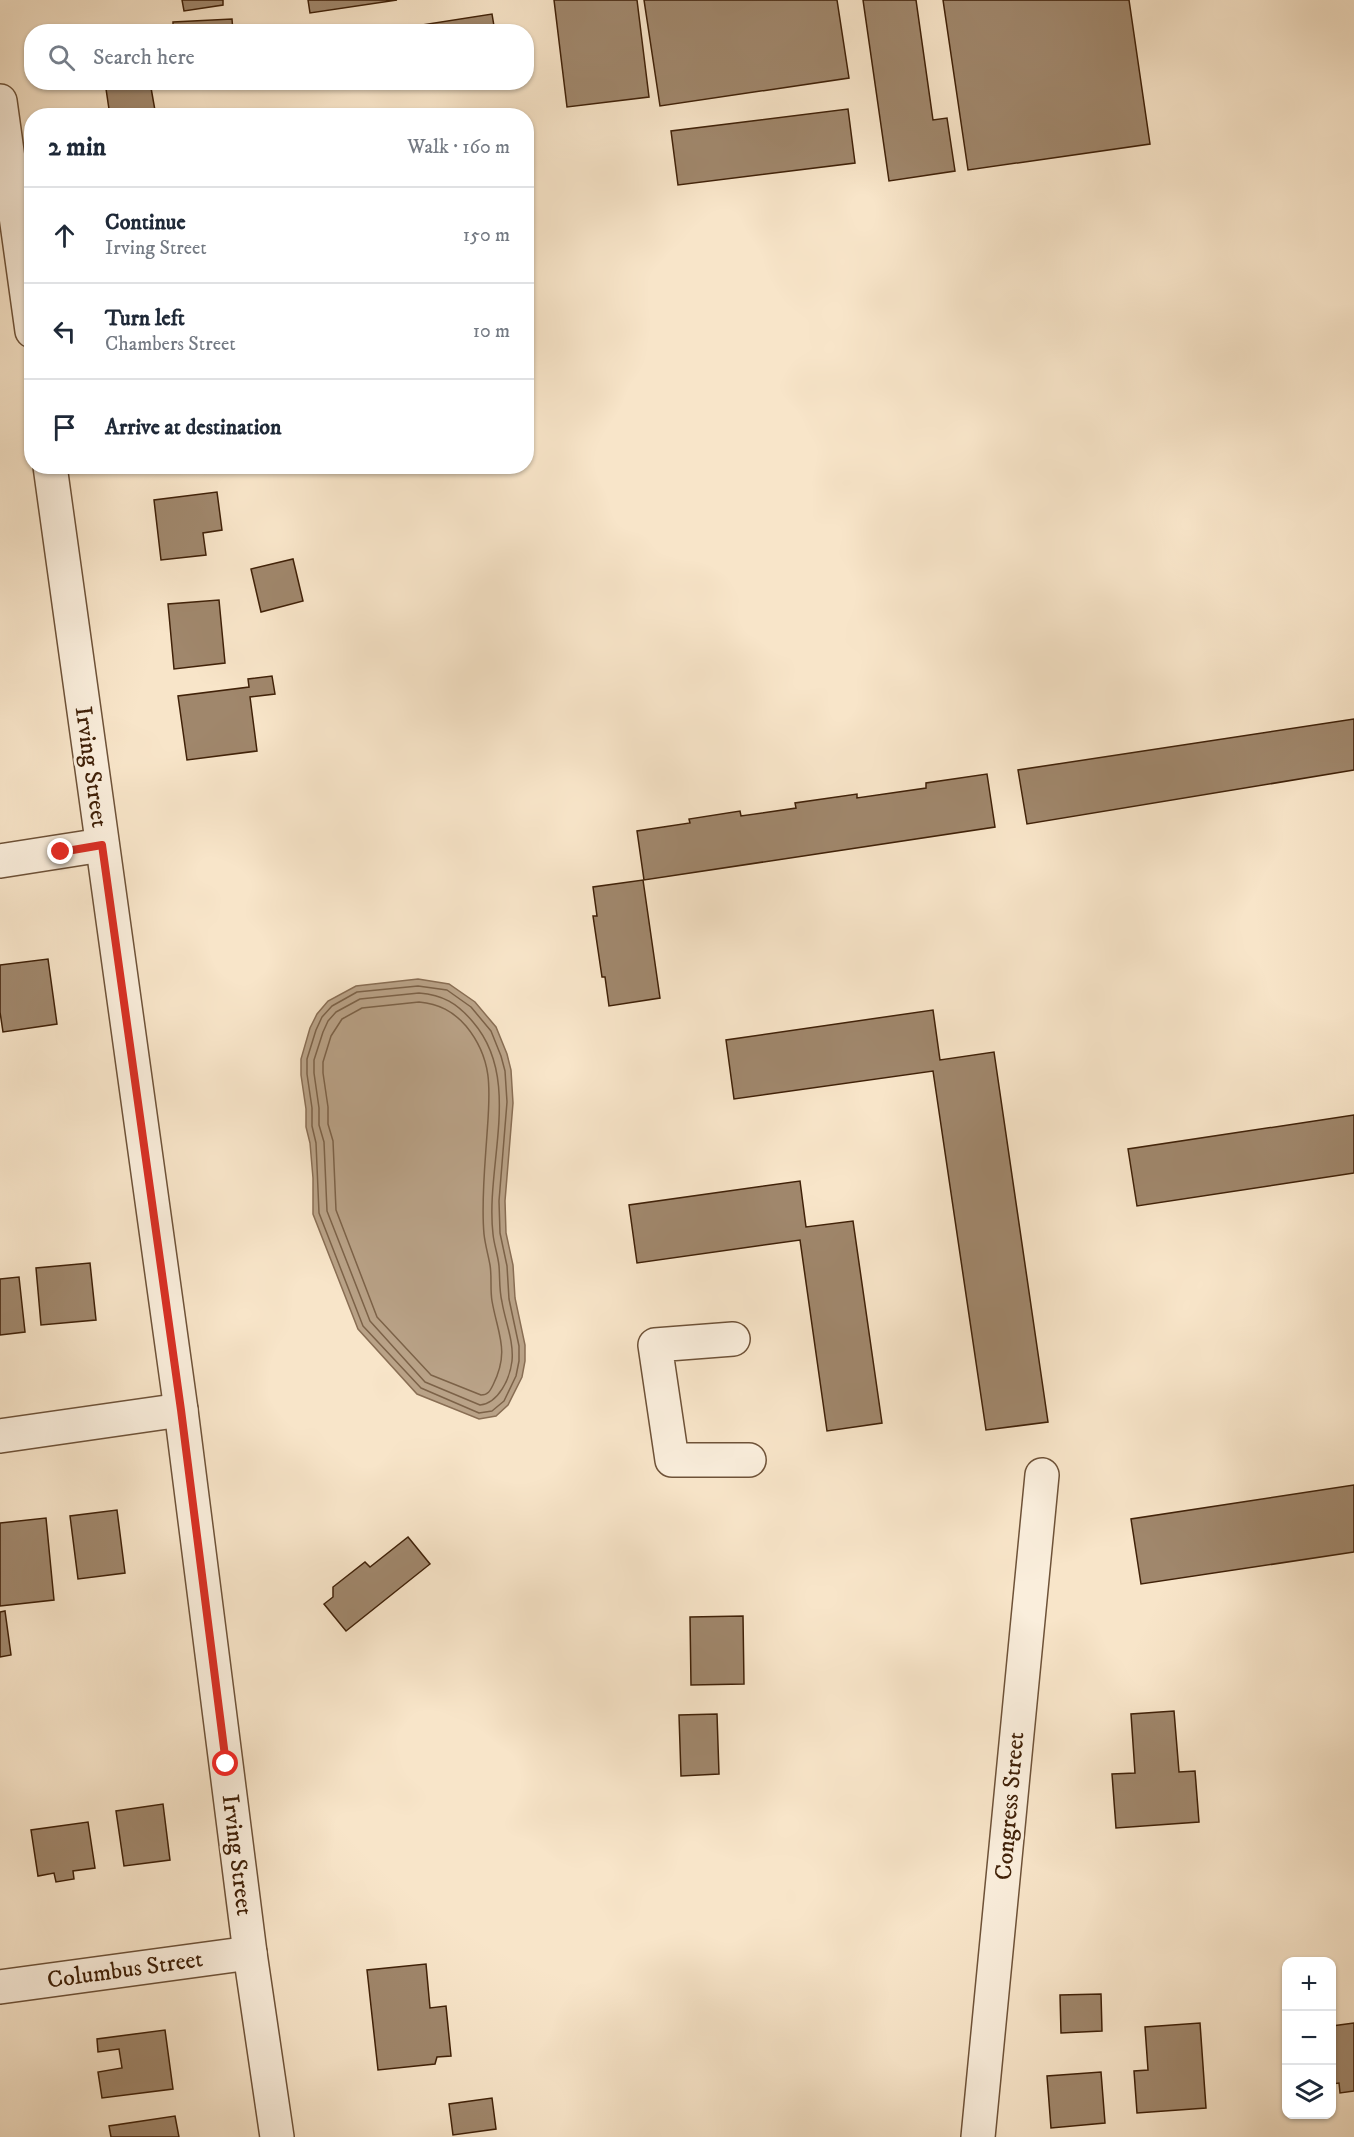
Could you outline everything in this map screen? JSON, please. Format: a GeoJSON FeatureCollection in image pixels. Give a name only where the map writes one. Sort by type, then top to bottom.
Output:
{"type":"FeatureCollection","features":[{"type":"Feature","properties":{"kind":"street"},"geometry":{"type":"LineString","coordinates":[[0,101],[24,274]]}},
{"type":"Feature","properties":{"kind":"street","name":"Irving Street"},"geometry":{"type":"LineString","coordinates":[[51,474],[181,1410],[250,1953],[277,2137]]}},
{"type":"Feature","properties":{"kind":"street"},"geometry":{"type":"LineString","coordinates":[[0,861],[102,845]]}},
{"type":"Feature","properties":{"kind":"street"},"geometry":{"type":"LineString","coordinates":[[733,1339],[655,1345],[672,1460],[749,1460]]}},
{"type":"Feature","properties":{"kind":"street"},"geometry":{"type":"LineString","coordinates":[[0,1436],[181,1410]]}},
{"type":"Feature","properties":{"kind":"street","name":"Congress Street"},"geometry":{"type":"LineString","coordinates":[[978,2137],[1042,1475]]}},
{"type":"Feature","properties":{"kind":"street","name":"Columbus Street"},"geometry":{"type":"LineString","coordinates":[[0,1987],[250,1953]]}},
{"type":"Feature","properties":{"kind":"water"},"geometry":{"type":"Polygon","coordinates":[[[418,979],[449,984],[475,1002],[496,1027],[511,1070],[513,1103],[505,1201],[506,1233],[513,1265],[515,1298],[525,1345],[525,1361],[522,1377],[508,1405],[496,1416],[479,1419],[417,1394],[358,1329],[313,1214],[310,1143],[306,1127],[301,1075],[301,1059],[310,1028],[317,1014],[328,1001],[356,986],[418,979]]]}},
{"type":"Feature","properties":{"kind":"building"},"geometry":{"type":"Polygon","coordinates":[[[182,0],[223,0],[223,5],[184,11],[182,0]]]}},
{"type":"Feature","properties":{"kind":"building"},"geometry":{"type":"Polygon","coordinates":[[[308,0],[397,0],[310,13],[308,0]]]}},
{"type":"Feature","properties":{"kind":"building"},"geometry":{"type":"Polygon","coordinates":[[[554,0],[637,0],[649,97],[567,107],[554,0]]]}},
{"type":"Feature","properties":{"kind":"building"},"geometry":{"type":"Polygon","coordinates":[[[644,0],[837,0],[849,78],[660,106],[644,0]]]}},
{"type":"Feature","properties":{"kind":"building"},"geometry":{"type":"Polygon","coordinates":[[[863,0],[916,0],[933,120],[947,118],[955,171],[889,181],[863,0]]]}},
{"type":"Feature","properties":{"kind":"building"},"geometry":{"type":"Polygon","coordinates":[[[943,0],[1129,0],[1150,144],[968,170],[943,0]]]}},
{"type":"Feature","properties":{"kind":"building"},"geometry":{"type":"Polygon","coordinates":[[[492,14],[494,24],[428,24],[492,14]]]}},
{"type":"Feature","properties":{"kind":"building"},"geometry":{"type":"Polygon","coordinates":[[[232,19],[232,24],[173,24],[173,22],[232,19]]]}},
{"type":"Feature","properties":{"kind":"building"},"geometry":{"type":"Polygon","coordinates":[[[106,90],[151,90],[155,108],[109,108],[106,90]]]}},
{"type":"Feature","properties":{"kind":"building"},"geometry":{"type":"Polygon","coordinates":[[[848,109],[855,163],[678,185],[671,131],[848,109]]]}},
{"type":"Feature","properties":{"kind":"building"},"geometry":{"type":"Polygon","coordinates":[[[217,492],[222,530],[203,533],[206,555],[161,560],[154,500],[217,492]]]}},
{"type":"Feature","properties":{"kind":"building"},"geometry":{"type":"Polygon","coordinates":[[[293,559],[303,601],[261,612],[251,569],[293,559]]]}},
{"type":"Feature","properties":{"kind":"building"},"geometry":{"type":"Polygon","coordinates":[[[219,600],[225,663],[174,669],[168,604],[219,600]]]}},
{"type":"Feature","properties":{"kind":"building"},"geometry":{"type":"Polygon","coordinates":[[[272,676],[275,694],[250,697],[257,751],[187,760],[178,696],[249,687],[248,679],[272,676]]]}},
{"type":"Feature","properties":{"kind":"building"},"geometry":{"type":"Polygon","coordinates":[[[1354,719],[1354,770],[1027,824],[1018,770],[1354,719]]]}},
{"type":"Feature","properties":{"kind":"building"},"geometry":{"type":"Polygon","coordinates":[[[987,774],[995,827],[644,880],[637,831],[690,823],[689,819],[740,811],[741,816],[796,808],[795,803],[857,794],[857,798],[926,788],[926,783],[987,774]]]}},
{"type":"Feature","properties":{"kind":"building"},"geometry":{"type":"Polygon","coordinates":[[[643,880],[660,998],[609,1006],[605,977],[602,977],[593,916],[597,916],[593,887],[643,880]]]}},
{"type":"Feature","properties":{"kind":"building"},"geometry":{"type":"Polygon","coordinates":[[[48,959],[57,1024],[3,1032],[0,1012],[0,965],[48,959]]]}},
{"type":"Feature","properties":{"kind":"building"},"geometry":{"type":"Polygon","coordinates":[[[933,1010],[940,1060],[994,1052],[1048,1422],[986,1430],[933,1071],[734,1099],[726,1040],[933,1010]]]}},
{"type":"Feature","properties":{"kind":"building"},"geometry":{"type":"Polygon","coordinates":[[[1354,1115],[1354,1173],[1137,1206],[1128,1149],[1354,1115]]]}},
{"type":"Feature","properties":{"kind":"building"},"geometry":{"type":"Polygon","coordinates":[[[800,1181],[806,1227],[853,1221],[882,1423],[827,1431],[800,1240],[637,1263],[629,1205],[800,1181]]]}},
{"type":"Feature","properties":{"kind":"building"},"geometry":{"type":"Polygon","coordinates":[[[90,1263],[96,1320],[41,1325],[36,1268],[90,1263]]]}},
{"type":"Feature","properties":{"kind":"building"},"geometry":{"type":"Polygon","coordinates":[[[19,1277],[25,1332],[0,1335],[0,1279],[19,1277]]]}},
{"type":"Feature","properties":{"kind":"building"},"geometry":{"type":"Polygon","coordinates":[[[1354,1485],[1354,1552],[1141,1584],[1131,1519],[1354,1485]]]}},
{"type":"Feature","properties":{"kind":"building"},"geometry":{"type":"Polygon","coordinates":[[[117,1510],[125,1573],[78,1579],[70,1516],[117,1510]]]}},
{"type":"Feature","properties":{"kind":"building"},"geometry":{"type":"Polygon","coordinates":[[[46,1518],[54,1600],[0,1606],[0,1523],[46,1518]]]}},
{"type":"Feature","properties":{"kind":"building"},"geometry":{"type":"Polygon","coordinates":[[[408,1537],[430,1564],[346,1631],[324,1604],[333,1597],[333,1587],[365,1562],[370,1567],[408,1537]]]}},
{"type":"Feature","properties":{"kind":"building"},"geometry":{"type":"Polygon","coordinates":[[[5,1611],[11,1655],[0,1657],[0,1612],[5,1611]]]}},
{"type":"Feature","properties":{"kind":"building"},"geometry":{"type":"Polygon","coordinates":[[[743,1616],[744,1684],[691,1685],[690,1617],[743,1616]]]}},
{"type":"Feature","properties":{"kind":"building"},"geometry":{"type":"Polygon","coordinates":[[[1174,1711],[1179,1772],[1195,1771],[1199,1822],[1116,1828],[1112,1774],[1135,1773],[1131,1714],[1174,1711]]]}},
{"type":"Feature","properties":{"kind":"building"},"geometry":{"type":"Polygon","coordinates":[[[717,1714],[719,1774],[681,1776],[679,1715],[717,1714]]]}},
{"type":"Feature","properties":{"kind":"building"},"geometry":{"type":"Polygon","coordinates":[[[163,1804],[170,1860],[124,1866],[116,1811],[163,1804]]]}},
{"type":"Feature","properties":{"kind":"building"},"geometry":{"type":"Polygon","coordinates":[[[88,1822],[95,1868],[73,1871],[74,1879],[56,1882],[54,1873],[38,1876],[31,1830],[88,1822]]]}},
{"type":"Feature","properties":{"kind":"building"},"geometry":{"type":"Polygon","coordinates":[[[426,1964],[430,2008],[446,2006],[451,2056],[437,2057],[435,2064],[378,2070],[367,1970],[426,1964]]]}},
{"type":"Feature","properties":{"kind":"building"},"geometry":{"type":"Polygon","coordinates":[[[1101,1994],[1102,2031],[1061,2033],[1060,1995],[1101,1994]]]}},
{"type":"Feature","properties":{"kind":"building"},"geometry":{"type":"Polygon","coordinates":[[[1200,2023],[1206,2108],[1137,2113],[1134,2071],[1148,2070],[1145,2027],[1200,2023]]]}},
{"type":"Feature","properties":{"kind":"building"},"geometry":{"type":"Polygon","coordinates":[[[1354,2023],[1354,2091],[1340,2093],[1339,2083],[1336,2083],[1336,2025],[1354,2023]]]}},
{"type":"Feature","properties":{"kind":"building"},"geometry":{"type":"Polygon","coordinates":[[[165,2030],[173,2089],[102,2098],[98,2072],[122,2068],[119,2049],[98,2052],[97,2039],[165,2030]]]}},
{"type":"Feature","properties":{"kind":"building"},"geometry":{"type":"Polygon","coordinates":[[[1101,2072],[1105,2123],[1051,2128],[1047,2076],[1101,2072]]]}},
{"type":"Feature","properties":{"kind":"building"},"geometry":{"type":"Polygon","coordinates":[[[492,2098],[496,2129],[453,2135],[449,2104],[492,2098]]]}},
{"type":"Feature","properties":{"kind":"building"},"geometry":{"type":"Polygon","coordinates":[[[175,2116],[179,2137],[111,2137],[109,2126],[175,2116]]]}},
{"type":"Feature","properties":{"kind":"route"},"geometry":{"type":"LineString","coordinates":[[61,852],[102,845],[181,1410],[226,1764]]}}]}
